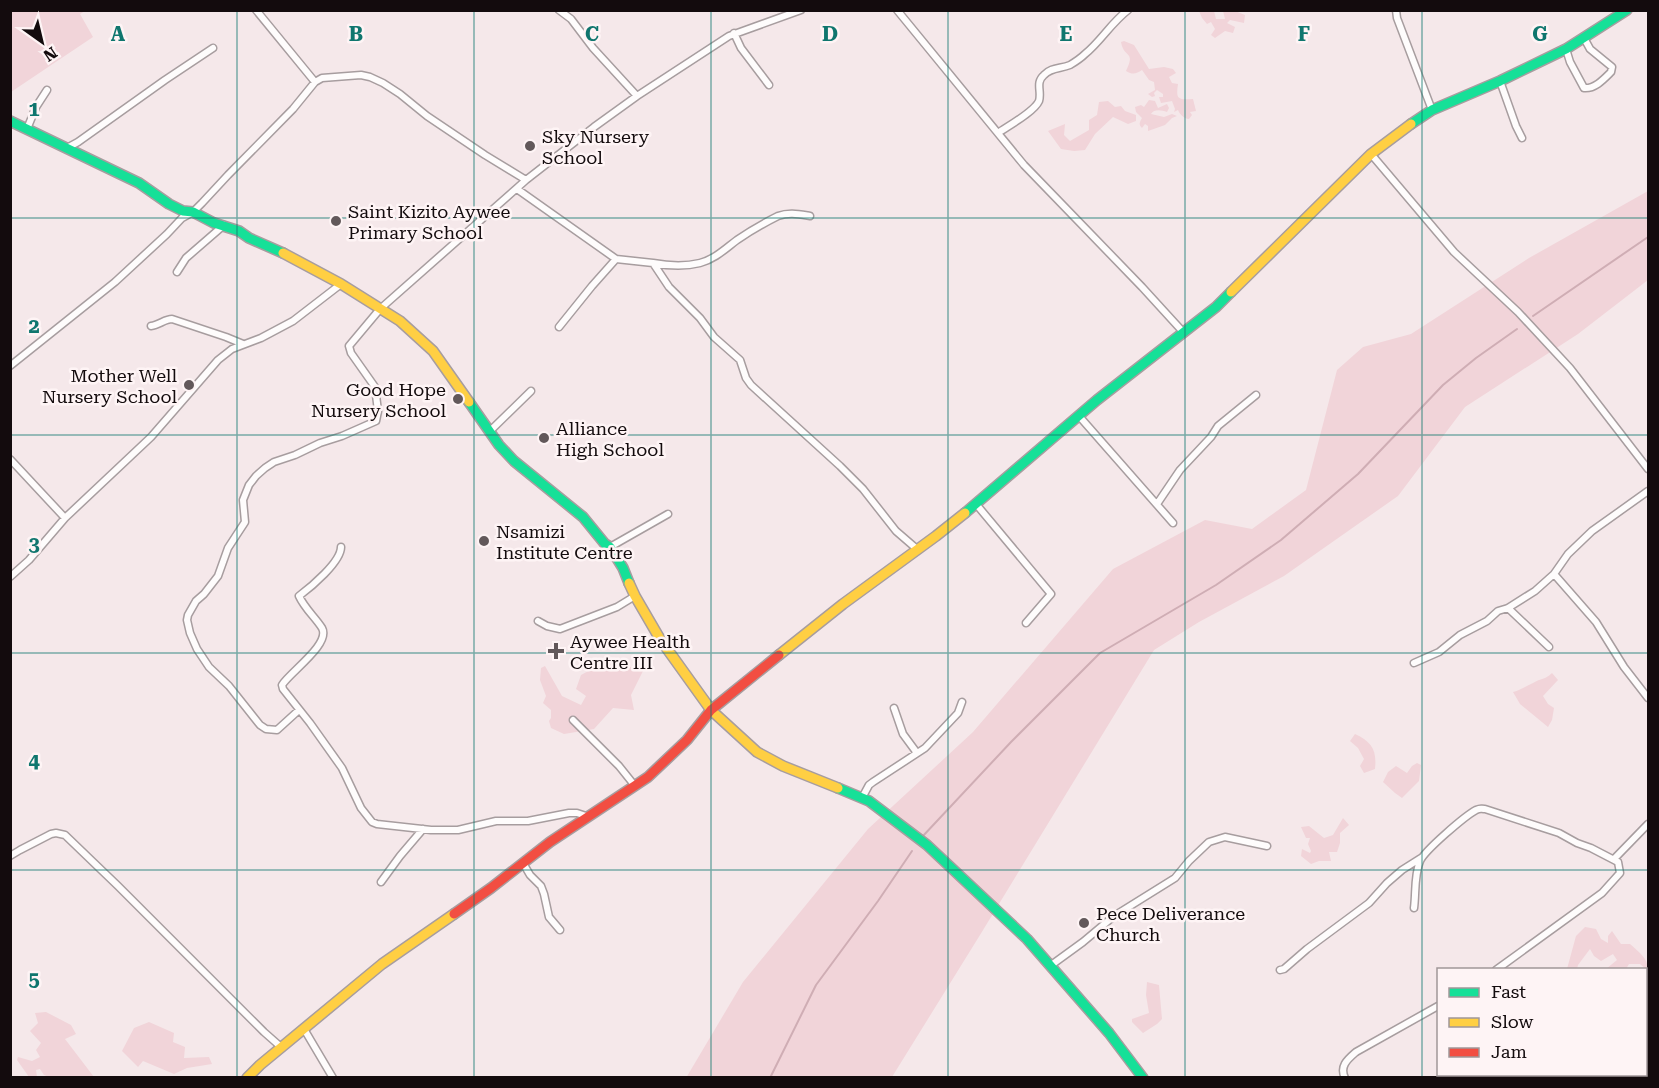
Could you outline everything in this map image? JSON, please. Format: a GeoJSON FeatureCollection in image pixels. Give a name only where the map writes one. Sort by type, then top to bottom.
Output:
{"type":"FeatureCollection","features":[{"type":"Feature","properties":{"kind":"street"},"geometry":{"type":"LineString","coordinates":[[256,10],[315,82]]}},
{"type":"Feature","properties":{"kind":"street"},"geometry":{"type":"LineString","coordinates":[[559,10],[571,19],[593,48],[637,96]]}},
{"type":"Feature","properties":{"kind":"street"},"geometry":{"type":"LineString","coordinates":[[299,710],[277,730],[266,729],[260,725],[204,660],[190,633],[187,620],[196,601],[217,579],[228,548],[245,522],[243,500],[249,485],[256,476],[274,462],[369,425],[377,419],[375,387],[348,348],[380,309],[526,180],[637,96],[734,33],[801,10]]}},
{"type":"Feature","properties":{"kind":"street"},"geometry":{"type":"LineString","coordinates":[[897,10],[1024,165],[1184,333]]}},
{"type":"Feature","properties":{"kind":"street"},"geometry":{"type":"LineString","coordinates":[[998,133],[1037,104],[1038,84],[1043,75],[1054,68],[1070,65],[1086,54],[1112,24],[1128,10]]}},
{"type":"Feature","properties":{"kind":"street"},"geometry":{"type":"LineString","coordinates":[[1396,10],[1432,110]]}},
{"type":"Feature","properties":{"kind":"street"},"geometry":{"type":"LineString","coordinates":[[247,1077],[382,964],[467,905],[550,842],[655,771],[687,741],[711,710],[799,638],[976,504],[1097,400],[1216,307],[1371,154],[1432,110],[1566,49],[1627,10]]}},
{"type":"Feature","properties":{"kind":"street"},"geometry":{"type":"LineString","coordinates":[[734,33],[741,48],[769,86]]}},
{"type":"Feature","properties":{"kind":"street"},"geometry":{"type":"LineString","coordinates":[[1566,49],[1570,62],[1584,88],[1596,85],[1611,72],[1611,67],[1590,49],[1584,38]]}},
{"type":"Feature","properties":{"kind":"street"},"geometry":{"type":"LineString","coordinates":[[67,148],[213,48]]}},
{"type":"Feature","properties":{"kind":"street"},"geometry":{"type":"LineString","coordinates":[[10,366],[115,282],[182,218],[193,212],[293,109],[315,82],[327,77],[361,75],[370,77],[400,94],[427,116],[526,180]]}},
{"type":"Feature","properties":{"kind":"street"},"geometry":{"type":"LineString","coordinates":[[1500,81],[1522,138]]}},
{"type":"Feature","properties":{"kind":"street"},"geometry":{"type":"LineString","coordinates":[[27,129],[36,107],[47,90]]}},
{"type":"Feature","properties":{"kind":"street"},"geometry":{"type":"LineString","coordinates":[[10,121],[139,183],[183,211],[193,212],[202,218],[239,231],[287,255],[341,284],[400,321],[433,351],[499,445],[514,461],[583,517],[610,548],[660,639],[711,710],[744,742],[771,760],[862,798],[909,831],[1018,930],[1109,1033],[1143,1077]]}},
{"type":"Feature","properties":{"kind":"street"},"geometry":{"type":"LineString","coordinates":[[1371,154],[1454,252],[1518,312],[1570,368],[1648,469]]}},
{"type":"Feature","properties":{"kind":"street"},"geometry":{"type":"LineString","coordinates":[[517,189],[616,259],[672,266],[690,265],[710,259],[736,241],[786,213],[810,216]]}},
{"type":"Feature","properties":{"kind":"street"},"geometry":{"type":"LineString","coordinates":[[177,272],[186,258],[224,225]]}},
{"type":"Feature","properties":{"kind":"street"},"geometry":{"type":"LineString","coordinates":[[558,327],[616,259]]}},
{"type":"Feature","properties":{"kind":"street"},"geometry":{"type":"LineString","coordinates":[[653,264],[669,287],[700,318],[714,337],[740,360],[751,385],[840,466],[863,489],[896,531],[918,550]]}},
{"type":"Feature","properties":{"kind":"street"},"geometry":{"type":"LineString","coordinates":[[10,577],[29,561],[65,518],[137,452],[218,360],[243,344],[269,335],[293,321],[341,284]]}},
{"type":"Feature","properties":{"kind":"street"},"geometry":{"type":"LineString","coordinates":[[151,326],[172,319],[243,344]]}},
{"type":"Feature","properties":{"kind":"street"},"geometry":{"type":"LineString","coordinates":[[489,432],[531,390]]}},
{"type":"Feature","properties":{"kind":"street"},"geometry":{"type":"LineString","coordinates":[[1156,504],[1180,470],[1211,437],[1218,426],[1256,395]]}},
{"type":"Feature","properties":{"kind":"street"},"geometry":{"type":"LineString","coordinates":[[1079,416],[1173,522]]}},
{"type":"Feature","properties":{"kind":"street"},"geometry":{"type":"LineString","coordinates":[[10,459],[65,518]]}},
{"type":"Feature","properties":{"kind":"street"},"geometry":{"type":"LineString","coordinates":[[1414,663],[1439,652],[1460,635],[1535,591],[1554,574],[1568,554],[1592,531],[1648,491]]}},
{"type":"Feature","properties":{"kind":"street"},"geometry":{"type":"LineString","coordinates":[[976,504],[1051,594],[1026,623]]}},
{"type":"Feature","properties":{"kind":"street"},"geometry":{"type":"LineString","coordinates":[[610,548],[668,514]]}},
{"type":"Feature","properties":{"kind":"street"},"geometry":{"type":"LineString","coordinates":[[341,547],[339,556],[319,579],[299,596],[324,634],[318,647],[282,685],[342,768],[361,808],[372,822],[423,829],[465,829],[496,821],[534,820],[574,812],[590,817]]}},
{"type":"Feature","properties":{"kind":"street"},"geometry":{"type":"LineString","coordinates":[[1554,574],[1596,622],[1624,667],[1648,698]]}},
{"type":"Feature","properties":{"kind":"street"},"geometry":{"type":"LineString","coordinates":[[538,621],[547,627],[560,629],[617,607],[635,596]]}},
{"type":"Feature","properties":{"kind":"street"},"geometry":{"type":"LineString","coordinates":[[1508,608],[1549,647]]}},
{"type":"Feature","properties":{"kind":"street"},"geometry":{"type":"LineString","coordinates":[[862,798],[869,785],[924,748],[958,713],[962,702]]}},
{"type":"Feature","properties":{"kind":"street"},"geometry":{"type":"LineString","coordinates":[[894,708],[903,734],[917,753]]}},
{"type":"Feature","properties":{"kind":"street"},"geometry":{"type":"LineString","coordinates":[[573,720],[635,786]]}},
{"type":"Feature","properties":{"kind":"street"},"geometry":{"type":"LineString","coordinates":[[1280,970],[1369,903],[1387,883],[1422,857],[1471,813],[1485,808],[1559,833],[1592,848],[1614,859],[1619,864],[1620,873],[1602,893],[1497,968]]}},
{"type":"Feature","properties":{"kind":"street"},"geometry":{"type":"LineString","coordinates":[[1614,859],[1648,824]]}},
{"type":"Feature","properties":{"kind":"street"},"geometry":{"type":"LineString","coordinates":[[381,882],[423,829]]}},
{"type":"Feature","properties":{"kind":"street"},"geometry":{"type":"LineString","coordinates":[[10,856],[51,834],[65,835],[281,1047]]}},
{"type":"Feature","properties":{"kind":"street"},"geometry":{"type":"LineString","coordinates":[[1050,966],[1114,916],[1175,878],[1188,861],[1209,842],[1225,837],[1267,846]]}},
{"type":"Feature","properties":{"kind":"street"},"geometry":{"type":"LineString","coordinates":[[1414,908],[1417,873],[1422,857]]}},
{"type":"Feature","properties":{"kind":"street"},"geometry":{"type":"LineString","coordinates":[[523,863],[530,875],[541,886],[551,922],[560,930]]}},
{"type":"Feature","properties":{"kind":"street"},"geometry":{"type":"LineString","coordinates":[[1346,1077],[1343,1074],[1343,1068],[1346,1061],[1356,1052],[1437,1007]]}},
{"type":"Feature","properties":{"kind":"street"},"geometry":{"type":"LineString","coordinates":[[304,1029],[333,1077]]}},
{"type":"Feature","properties":{"kind":"shaded area"},"geometry":{"type":"Polygon","coordinates":[[[11,10],[85,11],[80,14],[93,37],[11,92],[11,10]]]}},
{"type":"Feature","properties":{"kind":"shaded area"},"geometry":{"type":"Polygon","coordinates":[[[1199,11],[1214,11],[1216,19],[1225,19],[1223,11],[1235,11],[1245,15],[1244,23],[1230,20],[1227,23],[1235,27],[1233,33],[1225,31],[1215,38],[1211,35],[1215,29],[1211,22],[1207,24],[1199,11]]]}},
{"type":"Feature","properties":{"kind":"shaded area"},"geometry":{"type":"Polygon","coordinates":[[[1121,42],[1134,45],[1149,69],[1164,67],[1173,69],[1176,73],[1169,77],[1172,83],[1178,84],[1179,98],[1193,99],[1196,111],[1190,112],[1192,115],[1189,119],[1178,110],[1174,112],[1172,101],[1161,103],[1159,97],[1163,97],[1163,94],[1157,90],[1154,93],[1155,96],[1148,94],[1155,90],[1154,82],[1149,80],[1142,70],[1134,73],[1126,71],[1130,57],[1122,47],[1121,42]]]}},
{"type":"Feature","properties":{"kind":"shaded area"},"geometry":{"type":"Polygon","coordinates":[[[1149,100],[1155,101],[1158,108],[1167,104],[1169,108],[1167,112],[1158,110],[1151,114],[1164,117],[1172,114],[1177,116],[1165,125],[1148,131],[1148,126],[1145,124],[1142,128],[1140,122],[1142,118],[1136,112],[1135,107],[1141,105],[1144,107],[1149,100]]]}},
{"type":"Feature","properties":{"kind":"shaded area"},"geometry":{"type":"Polygon","coordinates":[[[1108,101],[1115,107],[1121,106],[1125,111],[1136,115],[1136,121],[1128,124],[1113,117],[1095,134],[1085,150],[1061,149],[1048,131],[1065,124],[1064,135],[1070,141],[1089,130],[1089,120],[1097,115],[1099,102],[1108,101]]]}},
{"type":"Feature","properties":{"kind":"shaded area"},"geometry":{"type":"Polygon","coordinates":[[[1648,191],[1648,280],[1578,334],[1465,407],[1398,496],[1284,576],[1199,622],[1154,650],[892,1077],[686,1078],[743,982],[868,829],[973,732],[1113,569],[1205,520],[1252,529],[1306,490],[1337,370],[1363,347],[1411,334],[1529,258],[1648,191]]]}},
{"type":"Feature","properties":{"kind":"shaded area"},"geometry":{"type":"Polygon","coordinates":[[[621,658],[628,666],[643,671],[631,695],[634,710],[613,708],[594,729],[564,734],[551,728],[549,721],[551,710],[543,703],[546,696],[540,680],[541,668],[545,666],[562,696],[581,705],[586,696],[576,689],[581,675],[605,662],[621,658]]]}},
{"type":"Feature","properties":{"kind":"shaded area"},"geometry":{"type":"Polygon","coordinates":[[[1552,673],[1558,680],[1543,696],[1554,708],[1548,727],[1520,704],[1513,692],[1552,673]]]}},
{"type":"Feature","properties":{"kind":"shaded area"},"geometry":{"type":"Polygon","coordinates":[[[1355,734],[1366,740],[1372,747],[1375,769],[1364,773],[1360,766],[1364,759],[1358,748],[1350,741],[1355,734]]]}},
{"type":"Feature","properties":{"kind":"shaded area"},"geometry":{"type":"Polygon","coordinates":[[[1417,763],[1421,765],[1419,781],[1402,798],[1383,782],[1388,772],[1396,766],[1407,773],[1417,763]]]}},
{"type":"Feature","properties":{"kind":"shaded area"},"geometry":{"type":"Polygon","coordinates":[[[1343,818],[1349,825],[1340,833],[1337,852],[1329,852],[1331,861],[1311,864],[1301,856],[1302,849],[1310,853],[1311,851],[1308,844],[1310,838],[1306,838],[1301,827],[1309,826],[1324,838],[1333,835],[1343,818]]]}},
{"type":"Feature","properties":{"kind":"shaded area"},"geometry":{"type":"Polygon","coordinates":[[[1585,927],[1596,929],[1601,939],[1608,943],[1608,936],[1612,931],[1621,944],[1630,944],[1643,956],[1648,971],[1640,964],[1629,964],[1627,968],[1607,968],[1617,960],[1613,954],[1601,961],[1590,949],[1577,968],[1567,968],[1576,936],[1585,927]]]}},
{"type":"Feature","properties":{"kind":"shaded area"},"geometry":{"type":"Polygon","coordinates":[[[1147,982],[1159,985],[1162,1019],[1143,1033],[1132,1022],[1132,1019],[1149,1013],[1146,995],[1147,982]]]}},
{"type":"Feature","properties":{"kind":"shaded area"},"geometry":{"type":"Polygon","coordinates":[[[46,1012],[71,1025],[76,1034],[65,1039],[94,1077],[49,1077],[44,1075],[40,1069],[36,1070],[37,1077],[29,1077],[17,1060],[18,1057],[32,1061],[40,1057],[36,1050],[41,1043],[30,1031],[38,1023],[35,1013],[46,1012]]]}},
{"type":"Feature","properties":{"kind":"shaded area"},"geometry":{"type":"Polygon","coordinates":[[[149,1022],[174,1033],[173,1042],[185,1047],[184,1058],[209,1057],[212,1064],[187,1068],[174,1074],[143,1061],[138,1067],[122,1051],[134,1028],[149,1022]]]}},
{"type":"Feature","properties":{"kind":"waterway"},"geometry":{"type":"LineString","coordinates":[[1533,316],[1648,237]]}},
{"type":"Feature","properties":{"kind":"waterway"},"geometry":{"type":"LineString","coordinates":[[922,837],[1011,742],[1100,653],[1216,585],[1281,540],[1358,474],[1443,385],[1517,329]]}},
{"type":"Feature","properties":{"kind":"waterway"},"geometry":{"type":"LineString","coordinates":[[770,1078],[816,985],[912,851]]}},
{"type":"Feature","properties":{"kind":"traffic: fast"},"geometry":{"type":"LineString","coordinates":[[1411,124],[1432,110],[1566,49],[1627,10]]}},
{"type":"Feature","properties":{"kind":"traffic: fast"},"geometry":{"type":"LineString","coordinates":[[10,121],[139,183],[183,211],[193,212],[214,223],[239,231],[283,253]]}},
{"type":"Feature","properties":{"kind":"traffic: fast"},"geometry":{"type":"LineString","coordinates":[[965,513],[1097,400],[1216,307],[1231,292]]}},
{"type":"Feature","properties":{"kind":"traffic: fast"},"geometry":{"type":"LineString","coordinates":[[469,402],[499,445],[514,461],[583,517],[610,547],[629,583]]}},
{"type":"Feature","properties":{"kind":"traffic: fast"},"geometry":{"type":"LineString","coordinates":[[838,788],[869,801],[927,845],[1027,939],[1109,1033],[1143,1078]]}},
{"type":"Feature","properties":{"kind":"traffic: slow"},"geometry":{"type":"LineString","coordinates":[[1231,292],[1371,154],[1411,124]]}},
{"type":"Feature","properties":{"kind":"traffic: slow"},"geometry":{"type":"LineString","coordinates":[[283,253],[341,284],[400,321],[433,351],[469,402]]}},
{"type":"Feature","properties":{"kind":"traffic: slow"},"geometry":{"type":"LineString","coordinates":[[779,655],[965,513]]}},
{"type":"Feature","properties":{"kind":"traffic: slow"},"geometry":{"type":"LineString","coordinates":[[629,583],[660,639],[711,710],[757,752],[783,766],[838,788]]}},
{"type":"Feature","properties":{"kind":"traffic: slow"},"geometry":{"type":"LineString","coordinates":[[247,1078],[382,964],[454,914]]}},
{"type":"Feature","properties":{"kind":"traffic: jam"},"geometry":{"type":"LineString","coordinates":[[454,914],[550,842],[648,777],[687,740],[711,710],[779,655]]}},
{"type":"Feature","properties":{"kind":"place","name":"Sky Nursery School"},"geometry":{"type":"Point","coordinates":[530,146]}},
{"type":"Feature","properties":{"kind":"place","name":"Saint Kizito Aywee Primary School"},"geometry":{"type":"Point","coordinates":[336,221]}},
{"type":"Feature","properties":{"kind":"place","name":"Mother Well Nursery School"},"geometry":{"type":"Point","coordinates":[189,385]}},
{"type":"Feature","properties":{"kind":"place","name":"Good Hope Nursery School"},"geometry":{"type":"Point","coordinates":[458,399]}},
{"type":"Feature","properties":{"kind":"place","name":"Alliance High School"},"geometry":{"type":"Point","coordinates":[544,438]}},
{"type":"Feature","properties":{"kind":"place","name":"Nsamizi Institute Centre"},"geometry":{"type":"Point","coordinates":[484,541]}},
{"type":"Feature","properties":{"kind":"place","name":"Aywee Health Centre III"},"geometry":{"type":"Point","coordinates":[556,651]}},
{"type":"Feature","properties":{"kind":"place","name":"Pece Deliverance Church"},"geometry":{"type":"Point","coordinates":[1084,923]}}]}
